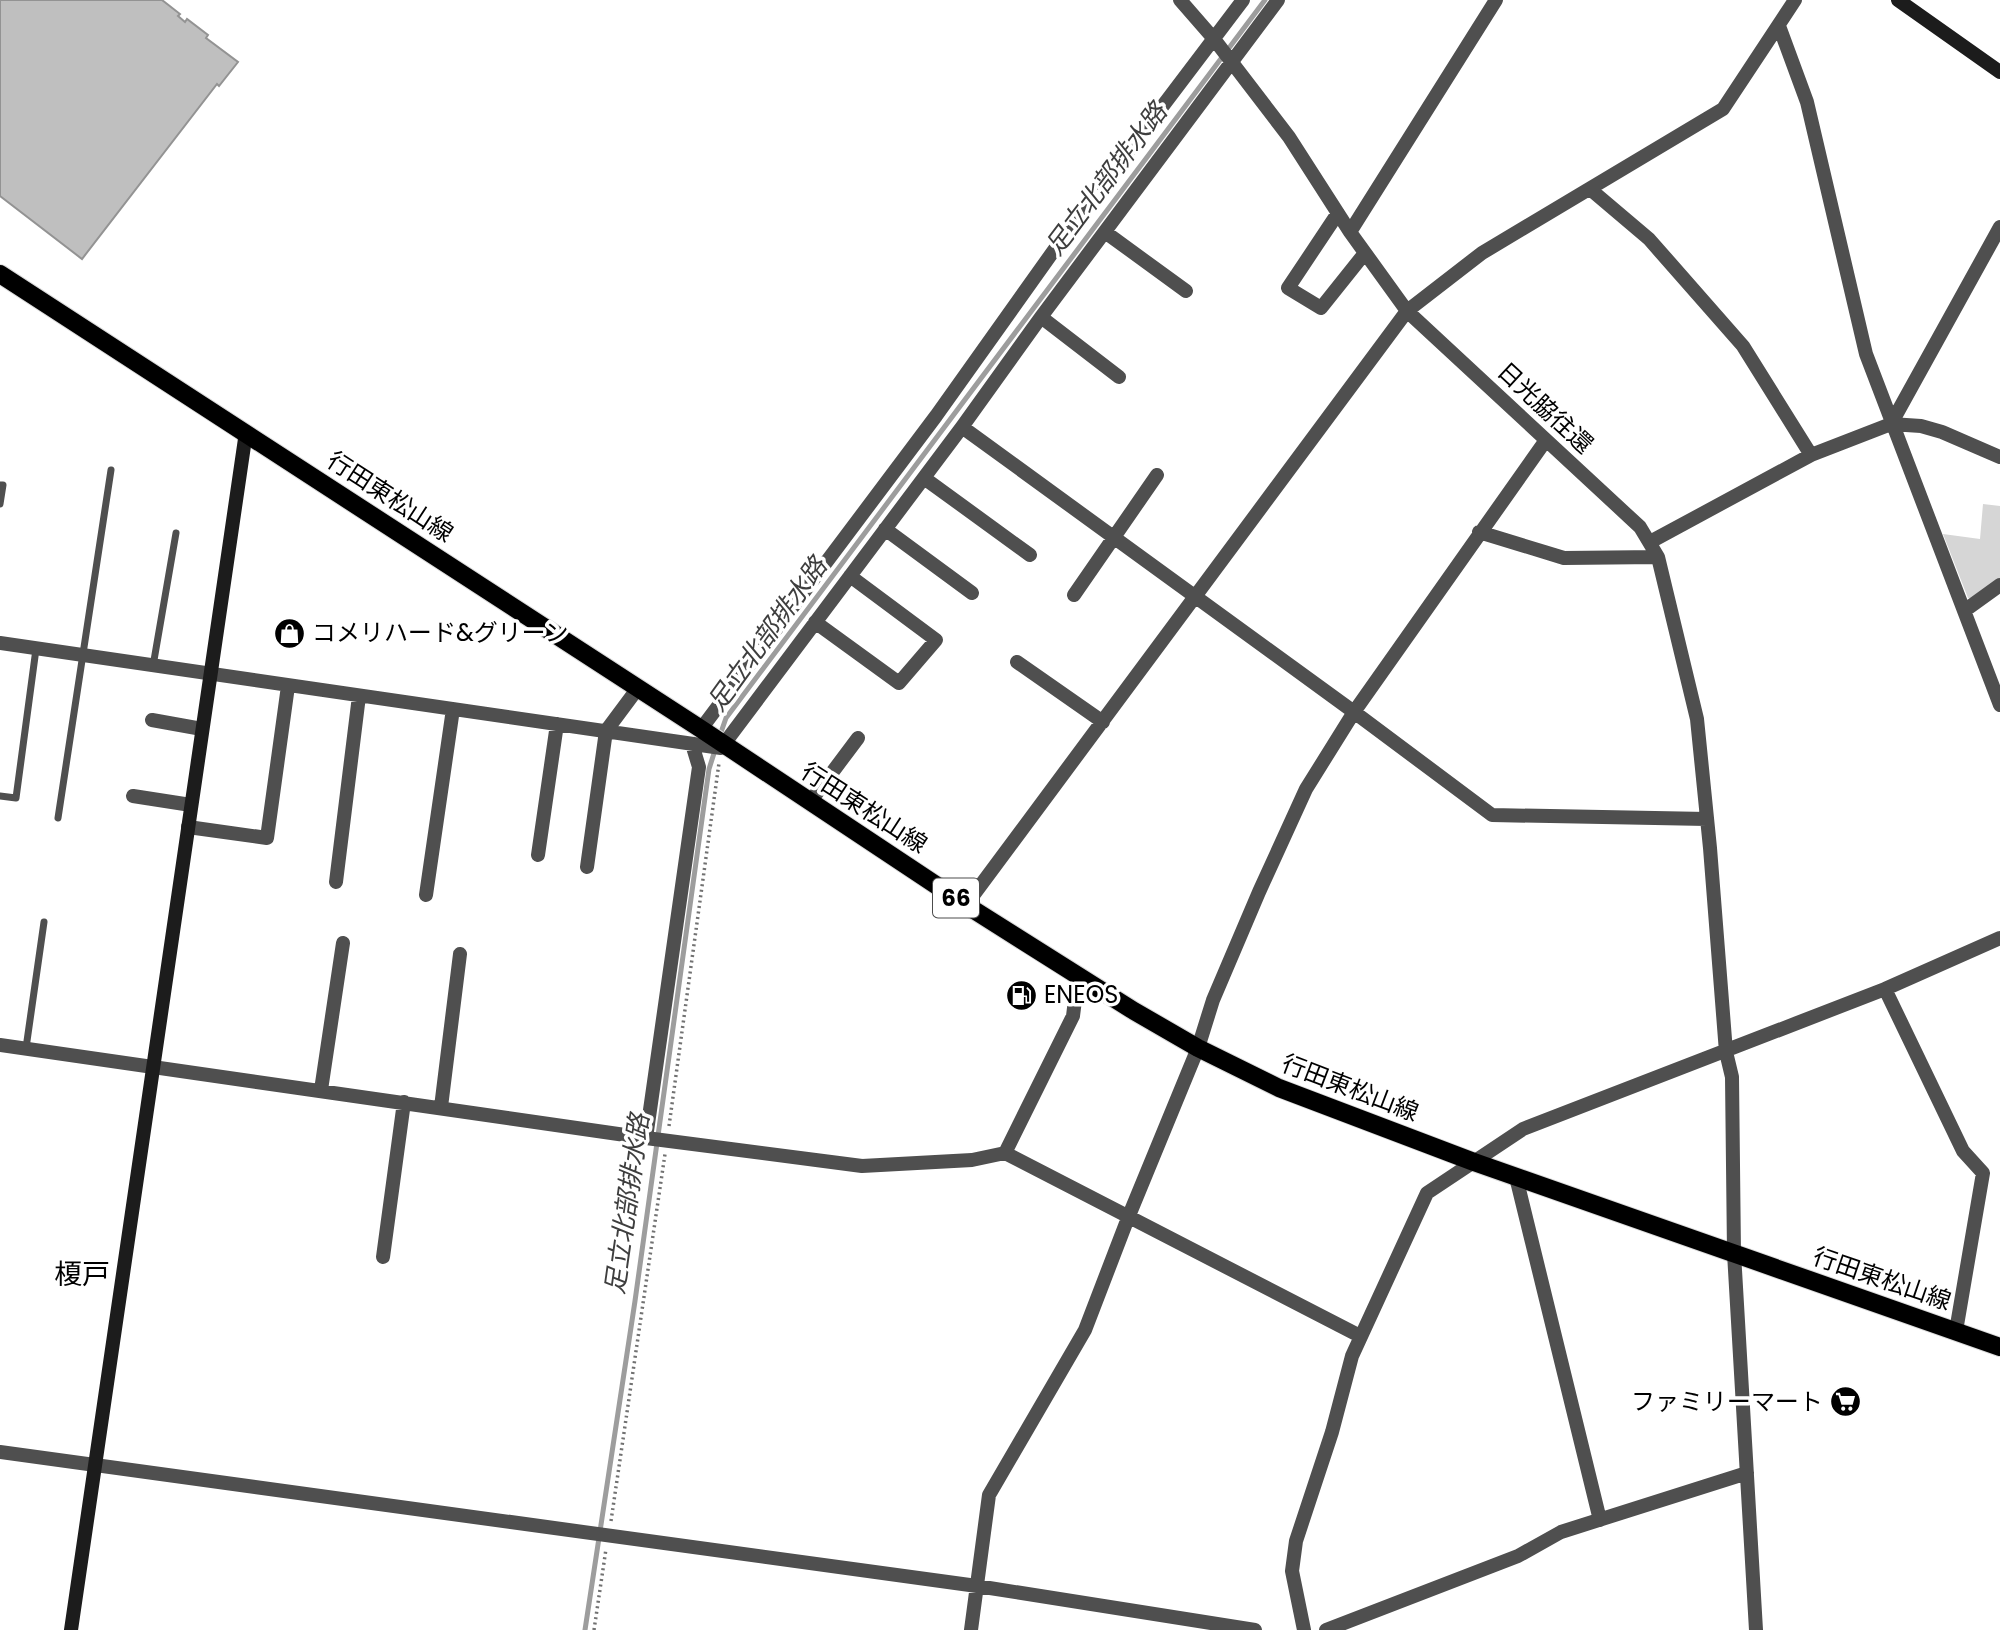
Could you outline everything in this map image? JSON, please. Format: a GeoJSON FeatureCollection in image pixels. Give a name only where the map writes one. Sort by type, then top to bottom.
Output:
{"type":"FeatureCollection","features":[{"type":"Feature","properties":{"kind":"main road","name":"行田東松山線"},"geometry":{"type":"LineString","coordinates":[[0,274],[638,688],[697,736],[722,746],[966,905],[1198,1048],[1279,1088],[1474,1162],[2000,1347]]}},
{"type":"Feature","properties":{"kind":"street","name":"日光脇往還"},"geometry":{"type":"LineString","coordinates":[[1180,0],[1214,39],[1289,137],[1350,232],[1407,311],[1640,527],[1658,558],[1698,719],[1726,1052],[1732,1077],[1734,1253],[1756,1630]]}},
{"type":"Feature","properties":{"kind":"street"},"geometry":{"type":"LineString","coordinates":[[646,1138],[699,767],[697,736],[936,416],[1062,239],[1243,0]]}},
{"type":"Feature","properties":{"kind":"street"},"geometry":{"type":"LineString","coordinates":[[722,746],[1278,0]]}},
{"type":"Feature","properties":{"kind":"street"},"geometry":{"type":"LineString","coordinates":[[1350,232],[1496,0]]}},
{"type":"Feature","properties":{"kind":"street"},"geometry":{"type":"LineString","coordinates":[[966,905],[1407,311],[1482,253],[1723,109],[1795,0]]}},
{"type":"Feature","properties":{"kind":"street"},"geometry":{"type":"LineString","coordinates":[[1898,0],[2000,72]]}},
{"type":"Feature","properties":{"kind":"street"},"geometry":{"type":"LineString","coordinates":[[1779,26],[1807,102],[1866,354],[2000,705]]}},
{"type":"Feature","properties":{"kind":"street"},"geometry":{"type":"LineString","coordinates":[[1590,189],[1649,239],[1743,346],[1811,454]]}},
{"type":"Feature","properties":{"kind":"street"},"geometry":{"type":"LineString","coordinates":[[1338,214],[1288,288],[1321,308],[1365,253]]}},
{"type":"Feature","properties":{"kind":"street"},"geometry":{"type":"LineString","coordinates":[[1891,424],[2000,227]]}},
{"type":"Feature","properties":{"kind":"street"},"geometry":{"type":"LineString","coordinates":[[1105,232],[1186,291]]}},
{"type":"Feature","properties":{"kind":"street"},"geometry":{"type":"LineString","coordinates":[[1041,317],[1119,377]]}},
{"type":"Feature","properties":{"kind":"street"},"geometry":{"type":"LineString","coordinates":[[1650,542],[1811,454],[1891,424],[1921,426],[1942,432],[2000,457]]}},
{"type":"Feature","properties":{"kind":"street"},"geometry":{"type":"LineString","coordinates":[[962,427],[1354,712],[1492,816],[1707,819]]}},
{"type":"Feature","properties":{"kind":"street"},"geometry":{"type":"LineString","coordinates":[[71,1630],[246,432]]}},
{"type":"Feature","properties":{"kind":"street"},"geometry":{"type":"LineString","coordinates":[[971,1630],[989,1495],[1085,1330],[1198,1048],[1213,1000],[1306,789],[1354,712],[1546,440]]}},
{"type":"Feature","properties":{"kind":"street"},"geometry":{"type":"LineString","coordinates":[[1074,595],[1157,475]]}},
{"type":"Feature","properties":{"kind":"street"},"geometry":{"type":"LineString","coordinates":[[924,478],[1030,555]]}},
{"type":"Feature","properties":{"kind":"street"},"geometry":{"type":"LineString","coordinates":[[886,529],[972,593]]}},
{"type":"Feature","properties":{"kind":"street"},"geometry":{"type":"LineString","coordinates":[[1479,532],[1564,558],[1658,558]]}},
{"type":"Feature","properties":{"kind":"street"},"geometry":{"type":"LineString","coordinates":[[815,622],[899,683],[936,640],[850,576]]}},
{"type":"Feature","properties":{"kind":"street"},"geometry":{"type":"LineString","coordinates":[[1964,611],[2000,585]]}},
{"type":"Feature","properties":{"kind":"street"},"geometry":{"type":"LineString","coordinates":[[0,643],[606,731],[697,736]]}},
{"type":"Feature","properties":{"kind":"street"},"geometry":{"type":"LineString","coordinates":[[1017,662],[1103,722]]}},
{"type":"Feature","properties":{"kind":"street"},"geometry":{"type":"LineString","coordinates":[[188,827],[267,838],[288,686]]}},
{"type":"Feature","properties":{"kind":"street"},"geometry":{"type":"LineString","coordinates":[[587,867],[606,731],[638,688]]}},
{"type":"Feature","properties":{"kind":"street"},"geometry":{"type":"LineString","coordinates":[[336,882],[359,696]]}},
{"type":"Feature","properties":{"kind":"street"},"geometry":{"type":"LineString","coordinates":[[426,895],[453,709]]}},
{"type":"Feature","properties":{"kind":"street"},"geometry":{"type":"LineString","coordinates":[[152,720],[202,729]]}},
{"type":"Feature","properties":{"kind":"street"},"geometry":{"type":"LineString","coordinates":[[538,855],[557,724]]}},
{"type":"Feature","properties":{"kind":"street"},"geometry":{"type":"LineString","coordinates":[[810,802],[858,738]]}},
{"type":"Feature","properties":{"kind":"street"},"geometry":{"type":"LineString","coordinates":[[132,796],[191,806]]}},
{"type":"Feature","properties":{"kind":"street"},"geometry":{"type":"LineString","coordinates":[[1304,1630],[1292,1571],[1296,1541],[1332,1432],[1352,1356],[1427,1194],[1523,1129],[1885,989],[2000,938]]}},
{"type":"Feature","properties":{"kind":"street"},"geometry":{"type":"LineString","coordinates":[[321,1090],[343,943]]}},
{"type":"Feature","properties":{"kind":"street"},"geometry":{"type":"LineString","coordinates":[[441,1107],[460,954]]}},
{"type":"Feature","properties":{"kind":"street"},"geometry":{"type":"LineString","coordinates":[[1005,1153],[1073,1016],[1078,976]]}},
{"type":"Feature","properties":{"kind":"street"},"geometry":{"type":"LineString","coordinates":[[1885,989],[1963,1151],[1983,1173],[1956,1331]]}},
{"type":"Feature","properties":{"kind":"street"},"geometry":{"type":"LineString","coordinates":[[0,1045],[646,1138],[862,1166],[972,1160],[1005,1153],[1360,1336]]}},
{"type":"Feature","properties":{"kind":"street"},"geometry":{"type":"LineString","coordinates":[[383,1257],[404,1102]]}},
{"type":"Feature","properties":{"kind":"street"},"geometry":{"type":"LineString","coordinates":[[1517,1177],[1600,1520]]}},
{"type":"Feature","properties":{"kind":"street"},"geometry":{"type":"LineString","coordinates":[[0,1452],[977,1586],[1255,1630]]}},
{"type":"Feature","properties":{"kind":"street"},"geometry":{"type":"LineString","coordinates":[[1326,1630],[1518,1556],[1561,1532],[1747,1474]]}},
{"type":"Feature","properties":{"kind":"lane"},"geometry":{"type":"LineString","coordinates":[[58,818],[111,470]]}},
{"type":"Feature","properties":{"kind":"lane"},"geometry":{"type":"LineString","coordinates":[[0,485],[3,485],[0,505]]}},
{"type":"Feature","properties":{"kind":"lane"},"geometry":{"type":"LineString","coordinates":[[153,666],[176,533]]}},
{"type":"Feature","properties":{"kind":"lane"},"geometry":{"type":"LineString","coordinates":[[0,796],[16,798],[36,649]]}},
{"type":"Feature","properties":{"kind":"lane"},"geometry":{"type":"LineString","coordinates":[[26,1048],[44,922]]}},
{"type":"Feature","properties":{"kind":"path"},"geometry":{"type":"LineString","coordinates":[[594,1630],[722,746]]}},
{"type":"Feature","properties":{"kind":"shaded area"},"geometry":{"type":"Polygon","coordinates":[[[1983,504],[2000,506],[2000,583],[1977,600],[1968,598],[1943,534],[1980,539],[1983,504]]]}},
{"type":"Feature","properties":{"kind":"building"},"geometry":{"type":"Polygon","coordinates":[[[0,0],[162,0],[180,14],[178,16],[185,22],[187,19],[208,35],[206,38],[238,62],[219,86],[217,84],[82,259],[0,196],[0,0]]]}},
{"type":"Feature","properties":{"kind":"waterway","name":"足立北部排水路"},"geometry":{"type":"LineString","coordinates":[[719,738],[726,718],[1265,0]]}},
{"type":"Feature","properties":{"kind":"waterway","name":"足立北部排水路"},"geometry":{"type":"LineString","coordinates":[[585,1630],[635,1301],[709,769],[716,747]]}},
{"type":"Feature","properties":{"kind":"place","name":"コメリハード&グリーン"},"geometry":{"type":"Point","coordinates":[289,633]}},
{"type":"Feature","properties":{"kind":"place","name":"ENEOS"},"geometry":{"type":"Point","coordinates":[1021,995]}},
{"type":"Feature","properties":{"kind":"place","name":"ファミリーマート"},"geometry":{"type":"Point","coordinates":[1846,1402]}},
{"type":"Feature","properties":{"kind":"district","name":"榎戸"},"geometry":{"type":"Point","coordinates":[82,1274]}}]}
